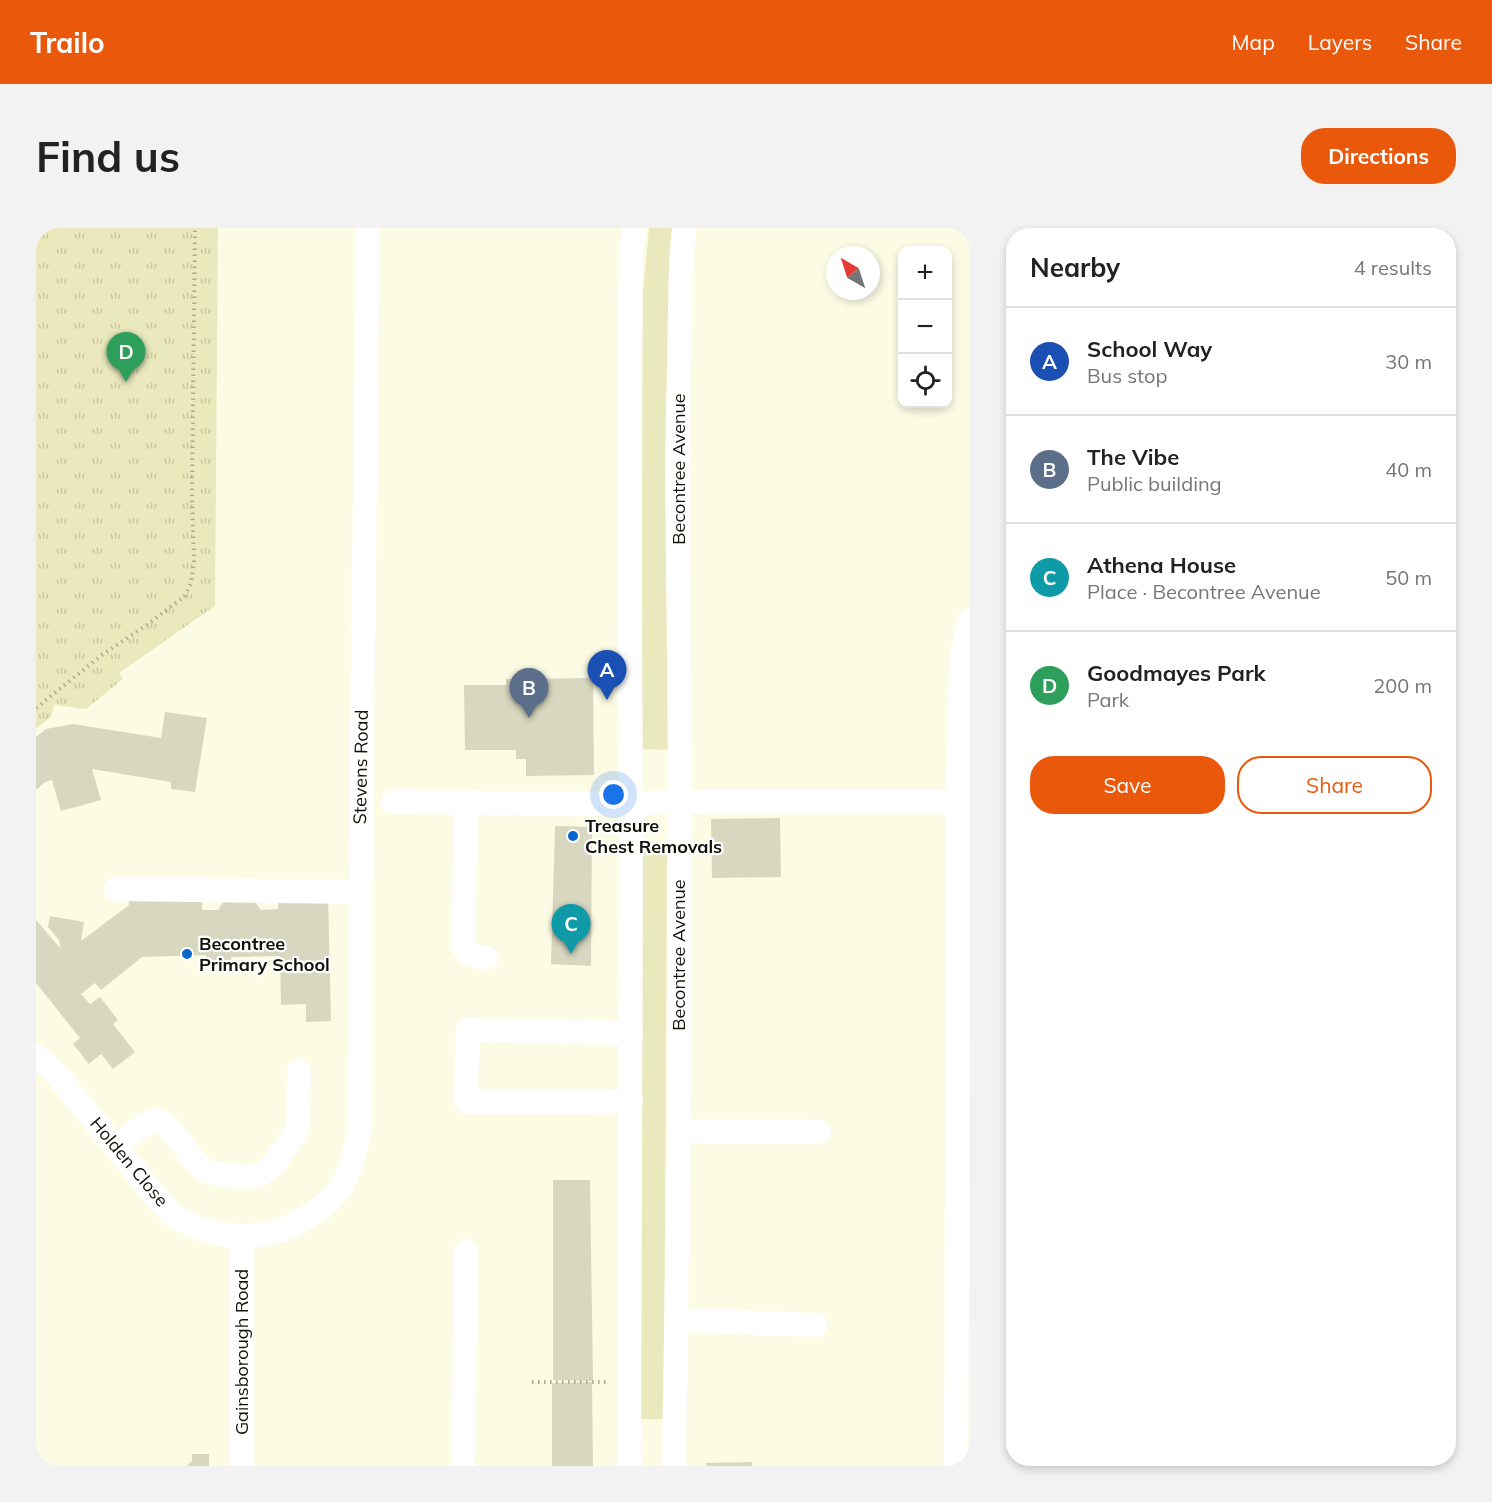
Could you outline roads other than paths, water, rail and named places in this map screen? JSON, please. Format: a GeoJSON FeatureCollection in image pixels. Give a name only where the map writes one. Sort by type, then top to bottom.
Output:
{"type":"FeatureCollection","features":[{"type":"Feature","properties":{"kind":"street","name":"Stevens Road"},"geometry":{"type":"LineString","coordinates":[[241,1237],[271,1234],[296,1225],[322,1207],[344,1183],[356,1150],[360,1124],[360,892],[368,228]]}},
{"type":"Feature","properties":{"kind":"street"},"geometry":{"type":"LineString","coordinates":[[629,1466],[631,804],[629,347],[634,228]]}},
{"type":"Feature","properties":{"kind":"street","name":"Becontree Avenue"},"geometry":{"type":"LineString","coordinates":[[674,1466],[679,1131],[677,465],[681,260],[684,228]]}},
{"type":"Feature","properties":{"kind":"street"},"geometry":{"type":"LineString","coordinates":[[956,1466],[964,1234],[958,801],[962,659],[970,620]]}},
{"type":"Feature","properties":{"kind":"street"},"geometry":{"type":"LineString","coordinates":[[393,802],[631,804],[679,801],[958,801]]}},
{"type":"Feature","properties":{"kind":"street"},"geometry":{"type":"LineString","coordinates":[[466,802],[463,945],[471,956],[486,958]]}},
{"type":"Feature","properties":{"kind":"street"},"geometry":{"type":"LineString","coordinates":[[116,889],[360,892]]}},
{"type":"Feature","properties":{"kind":"street"},"geometry":{"type":"LineString","coordinates":[[631,1033],[468,1030],[466,1101],[631,1102]]}},
{"type":"Feature","properties":{"kind":"street","name":"Holden Close"},"geometry":{"type":"LineString","coordinates":[[36,1056],[58,1076],[174,1216],[215,1234],[241,1237]]}},
{"type":"Feature","properties":{"kind":"street"},"geometry":{"type":"LineString","coordinates":[[115,1147],[144,1125],[156,1120],[166,1126],[207,1171],[242,1177],[257,1176],[273,1166],[298,1126],[299,1071]]}},
{"type":"Feature","properties":{"kind":"street"},"geometry":{"type":"LineString","coordinates":[[679,1131],[819,1132]]}},
{"type":"Feature","properties":{"kind":"street","name":"Gainsborough Road"},"geometry":{"type":"LineString","coordinates":[[241,1237],[242,1466]]}},
{"type":"Feature","properties":{"kind":"street"},"geometry":{"type":"LineString","coordinates":[[463,1466],[466,1251]]}},
{"type":"Feature","properties":{"kind":"street"},"geometry":{"type":"LineString","coordinates":[[677,1320],[815,1325]]}},
{"type":"Feature","properties":{"kind":"place","name":"Goodmayes Park"},"geometry":{"type":"Point","coordinates":[126,382]}},
{"type":"Feature","properties":{"kind":"place","name":"School Way"},"geometry":{"type":"Point","coordinates":[607,700]}},
{"type":"Feature","properties":{"kind":"place","name":"The Vibe"},"geometry":{"type":"Point","coordinates":[529,718]}},
{"type":"Feature","properties":{"kind":"place","name":"Treasure Chest Removals"},"geometry":{"type":"Point","coordinates":[573,836]}},
{"type":"Feature","properties":{"kind":"place","name":"Becontree Primary School"},"geometry":{"type":"Point","coordinates":[187,954]}},
{"type":"Feature","properties":{"kind":"place","name":"Athena House"},"geometry":{"type":"Point","coordinates":[571,954]}}]}
